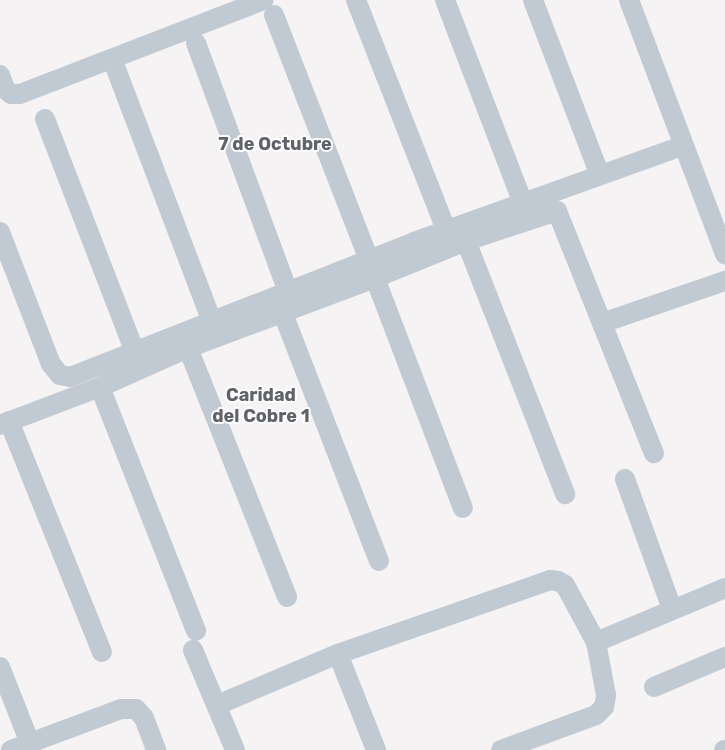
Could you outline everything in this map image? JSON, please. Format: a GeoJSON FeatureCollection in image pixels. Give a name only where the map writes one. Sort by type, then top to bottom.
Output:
{"type":"FeatureCollection","features":[{"type":"Feature","properties":{"kind":"street"},"geometry":{"type":"LineString","coordinates":[[356,0],[446,230]]}},
{"type":"Feature","properties":{"kind":"street"},"geometry":{"type":"LineString","coordinates":[[445,0],[523,203]]}},
{"type":"Feature","properties":{"kind":"street"},"geometry":{"type":"LineString","coordinates":[[533,0],[600,175]]}},
{"type":"Feature","properties":{"kind":"street"},"geometry":{"type":"LineString","coordinates":[[629,0],[682,146],[719,222],[725,254]]}},
{"type":"Feature","properties":{"kind":"street"},"geometry":{"type":"LineString","coordinates":[[0,75],[6,89],[11,94],[20,94],[269,8],[372,269],[463,508]]}},
{"type":"Feature","properties":{"kind":"street"},"geometry":{"type":"LineString","coordinates":[[196,43],[288,292]]}},
{"type":"Feature","properties":{"kind":"street"},"geometry":{"type":"LineString","coordinates":[[116,69],[212,322]]}},
{"type":"Feature","properties":{"kind":"street"},"geometry":{"type":"LineString","coordinates":[[45,120],[136,352]]}},
{"type":"Feature","properties":{"kind":"street"},"geometry":{"type":"LineString","coordinates":[[102,652],[5,423],[100,387],[188,348],[282,312],[372,269],[446,230],[682,146]]}},
{"type":"Feature","properties":{"kind":"street"},"geometry":{"type":"LineString","coordinates":[[0,232],[51,364],[56,372],[65,377],[75,377],[288,292],[466,241],[557,210],[654,453]]}},
{"type":"Feature","properties":{"kind":"street"},"geometry":{"type":"LineString","coordinates":[[466,241],[565,494]]}},
{"type":"Feature","properties":{"kind":"street"},"geometry":{"type":"LineString","coordinates":[[602,323],[725,281]]}},
{"type":"Feature","properties":{"kind":"street"},"geometry":{"type":"LineString","coordinates":[[282,312],[379,561]]}},
{"type":"Feature","properties":{"kind":"street"},"geometry":{"type":"LineString","coordinates":[[188,348],[287,597]]}},
{"type":"Feature","properties":{"kind":"street"},"geometry":{"type":"LineString","coordinates":[[100,387],[196,630]]}},
{"type":"Feature","properties":{"kind":"street"},"geometry":{"type":"LineString","coordinates":[[625,479],[672,609]]}},
{"type":"Feature","properties":{"kind":"street"},"geometry":{"type":"LineString","coordinates":[[217,705],[338,654],[550,580],[558,581],[565,586],[596,642],[606,695],[604,707],[596,715],[501,750]]}},
{"type":"Feature","properties":{"kind":"street"},"geometry":{"type":"LineString","coordinates":[[596,642],[725,588]]}},
{"type":"Feature","properties":{"kind":"street"},"geometry":{"type":"LineString","coordinates":[[193,650],[235,750]]}},
{"type":"Feature","properties":{"kind":"street"},"geometry":{"type":"LineString","coordinates":[[338,654],[376,750]]}},
{"type":"Feature","properties":{"kind":"street"},"geometry":{"type":"LineString","coordinates":[[654,687],[725,657]]}},
{"type":"Feature","properties":{"kind":"street"},"geometry":{"type":"LineString","coordinates":[[0,667],[30,743]]}},
{"type":"Feature","properties":{"kind":"street"},"geometry":{"type":"LineString","coordinates":[[11,750],[121,709],[136,709],[144,718],[156,750]]}},
{"type":"Feature","properties":{"kind":"district","name":"7 de Octubre"},"geometry":{"type":"Point","coordinates":[275,144]}},
{"type":"Feature","properties":{"kind":"district","name":"Caridad del Cobre 1"},"geometry":{"type":"Point","coordinates":[261,406]}}]}
